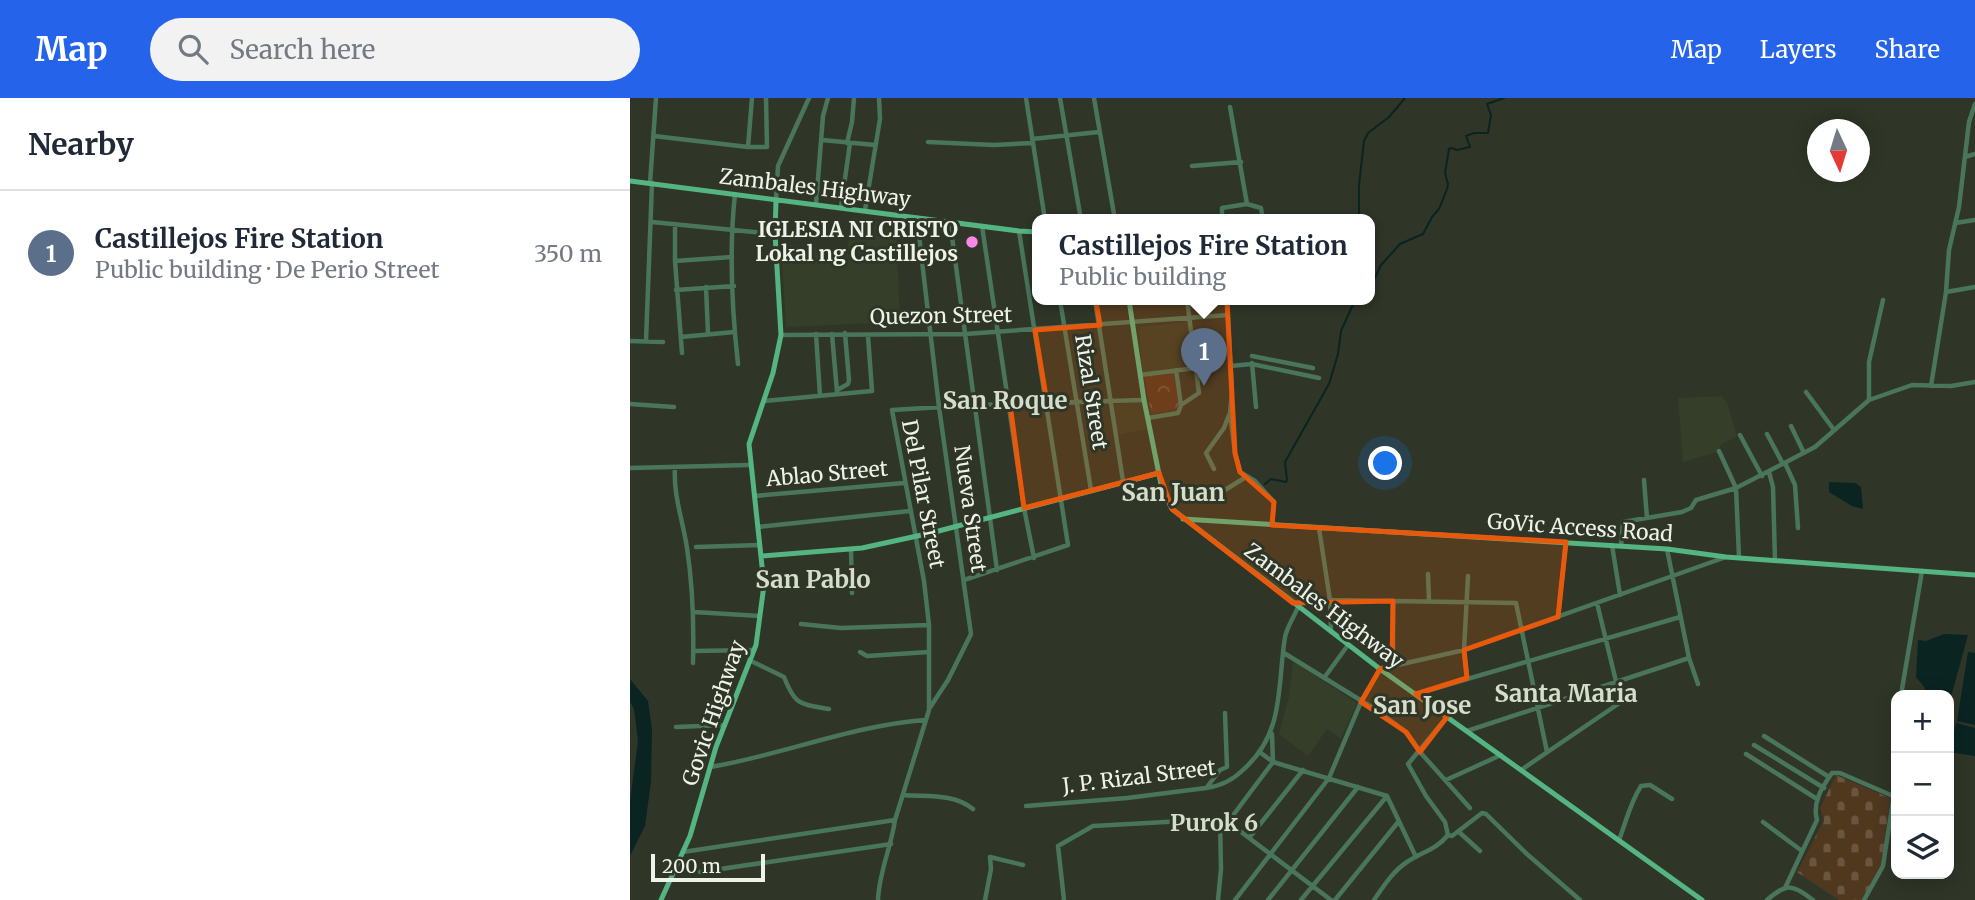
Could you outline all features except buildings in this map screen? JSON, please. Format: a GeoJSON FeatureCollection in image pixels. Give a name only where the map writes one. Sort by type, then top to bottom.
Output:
{"type":"FeatureCollection","features":[{"type":"Feature","properties":{"kind":"main road","name":"Zambales Highway"},"geometry":{"type":"LineString","coordinates":[[630,181],[1032,232]]}},
{"type":"Feature","properties":{"kind":"main road","name":"Govic Highway"},"geometry":{"type":"LineString","coordinates":[[661,900],[690,836],[710,767],[751,661],[761,616],[764,585],[749,466],[749,444],[774,373],[781,335],[775,234],[776,200]]}},
{"type":"Feature","properties":{"kind":"main road","name":"Zambales Highway"},"geometry":{"type":"LineString","coordinates":[[1130,305],[1144,400],[1159,472],[1166,499],[1172,509],[1331,633],[1702,900]]}},
{"type":"Feature","properties":{"kind":"main road"},"geometry":{"type":"LineString","coordinates":[[761,556],[851,549],[914,536],[1159,472]]}},
{"type":"Feature","properties":{"kind":"main road","name":"GoVic Access Road"},"geometry":{"type":"LineString","coordinates":[[1183,519],[1612,545],[1726,557],[1975,575]]}},
{"type":"Feature","properties":{"kind":"street"},"geometry":{"type":"LineString","coordinates":[[646,341],[656,98]]}},
{"type":"Feature","properties":{"kind":"street"},"geometry":{"type":"LineString","coordinates":[[748,147],[752,98]]}},
{"type":"Feature","properties":{"kind":"street"},"geometry":{"type":"LineString","coordinates":[[654,136],[748,147],[767,146],[765,98]]}},
{"type":"Feature","properties":{"kind":"street"},"geometry":{"type":"LineString","coordinates":[[776,200],[778,166],[809,98]]}},
{"type":"Feature","properties":{"kind":"street"},"geometry":{"type":"LineString","coordinates":[[816,204],[823,116],[828,98]]}},
{"type":"Feature","properties":{"kind":"street"},"geometry":{"type":"LineString","coordinates":[[841,207],[854,98]]}},
{"type":"Feature","properties":{"kind":"street"},"geometry":{"type":"LineString","coordinates":[[865,210],[880,119],[879,98]]}},
{"type":"Feature","properties":{"kind":"street"},"geometry":{"type":"LineString","coordinates":[[1026,98],[1044,214]]}},
{"type":"Feature","properties":{"kind":"street"},"geometry":{"type":"LineString","coordinates":[[1060,98],[1080,214]]}},
{"type":"Feature","properties":{"kind":"street"},"geometry":{"type":"LineString","coordinates":[[1094,98],[1114,214]]}},
{"type":"Feature","properties":{"kind":"street"},"geometry":{"type":"LineString","coordinates":[[1931,386],[1946,292],[1949,250],[1969,122],[1975,104]]}},
{"type":"Feature","properties":{"kind":"street"},"geometry":{"type":"LineString","coordinates":[[1230,107],[1247,204]]}},
{"type":"Feature","properties":{"kind":"street"},"geometry":{"type":"LineString","coordinates":[[928,142],[993,145],[1099,132]]}},
{"type":"Feature","properties":{"kind":"street"},"geometry":{"type":"LineString","coordinates":[[822,141],[875,145]]}},
{"type":"Feature","properties":{"kind":"street"},"geometry":{"type":"LineString","coordinates":[[1965,158],[1975,154]]}},
{"type":"Feature","properties":{"kind":"street"},"geometry":{"type":"LineString","coordinates":[[1192,166],[1241,162]]}},
{"type":"Feature","properties":{"kind":"street"},"geometry":{"type":"LineString","coordinates":[[735,194],[731,230],[734,332],[738,364]]}},
{"type":"Feature","properties":{"kind":"street"},"geometry":{"type":"LineString","coordinates":[[1222,214],[1222,208],[1247,204],[1261,208],[1262,214]]}},
{"type":"Feature","properties":{"kind":"street","name":"Nueva Street"},"geometry":{"type":"LineString","coordinates":[[917,217],[939,407],[971,634],[948,680],[929,710]]}},
{"type":"Feature","properties":{"kind":"street"},"geometry":{"type":"LineString","coordinates":[[1955,223],[1975,220]]}},
{"type":"Feature","properties":{"kind":"street"},"geometry":{"type":"LineString","coordinates":[[652,222],[775,234]]}},
{"type":"Feature","properties":{"kind":"street"},"geometry":{"type":"LineString","coordinates":[[950,222],[997,570]]}},
{"type":"Feature","properties":{"kind":"street"},"geometry":{"type":"LineString","coordinates":[[675,224],[676,290],[682,353]]}},
{"type":"Feature","properties":{"kind":"street"},"geometry":{"type":"LineString","coordinates":[[982,226],[1024,508],[1034,558]]}},
{"type":"Feature","properties":{"kind":"street"},"geometry":{"type":"LineString","coordinates":[[964,580],[1068,545],[1018,231]]}},
{"type":"Feature","properties":{"kind":"street"},"geometry":{"type":"LineString","coordinates":[[675,261],[732,257]]}},
{"type":"Feature","properties":{"kind":"street"},"geometry":{"type":"LineString","coordinates":[[676,290],[734,286]]}},
{"type":"Feature","properties":{"kind":"street"},"geometry":{"type":"LineString","coordinates":[[1946,292],[1975,287]]}},
{"type":"Feature","properties":{"kind":"street"},"geometry":{"type":"LineString","coordinates":[[706,288],[708,334]]}},
{"type":"Feature","properties":{"kind":"street"},"geometry":{"type":"LineString","coordinates":[[1869,400],[1869,362],[1883,300]]}},
{"type":"Feature","properties":{"kind":"street","name":"Rizal Street"},"geometry":{"type":"LineString","coordinates":[[1061,305],[1091,490]]}},
{"type":"Feature","properties":{"kind":"street"},"geometry":{"type":"LineString","coordinates":[[1096,305],[1123,481]]}},
{"type":"Feature","properties":{"kind":"street"},"geometry":{"type":"LineString","coordinates":[[1181,405],[1199,393],[1188,305]]}},
{"type":"Feature","properties":{"kind":"street"},"geometry":{"type":"LineString","coordinates":[[1227,305],[1230,413],[1237,465],[1240,472],[1255,481],[1274,502],[1272,525]]}},
{"type":"Feature","properties":{"kind":"street","name":"Quezon Street"},"geometry":{"type":"LineString","coordinates":[[781,335],[965,334],[1228,315]]}},
{"type":"Feature","properties":{"kind":"street"},"geometry":{"type":"LineString","coordinates":[[681,337],[734,332]]}},
{"type":"Feature","properties":{"kind":"street"},"geometry":{"type":"LineString","coordinates":[[816,334],[820,397]]}},
{"type":"Feature","properties":{"kind":"street"},"geometry":{"type":"LineString","coordinates":[[832,334],[837,393]]}},
{"type":"Feature","properties":{"kind":"street"},"geometry":{"type":"LineString","coordinates":[[837,393],[849,380],[845,334]]}},
{"type":"Feature","properties":{"kind":"street"},"geometry":{"type":"LineString","coordinates":[[764,401],[872,391],[868,336]]}},
{"type":"Feature","properties":{"kind":"street"},"geometry":{"type":"LineString","coordinates":[[630,341],[663,342]]}},
{"type":"Feature","properties":{"kind":"street"},"geometry":{"type":"LineString","coordinates":[[1256,407],[1252,355],[1313,368]]}},
{"type":"Feature","properties":{"kind":"street"},"geometry":{"type":"LineString","coordinates":[[1230,366],[1252,364],[1319,378]]}},
{"type":"Feature","properties":{"kind":"street"},"geometry":{"type":"LineString","coordinates":[[1140,375],[1196,368]]}},
{"type":"Feature","properties":{"kind":"street"},"geometry":{"type":"LineString","coordinates":[[1148,418],[1178,413],[1181,405],[1176,370]]}},
{"type":"Feature","properties":{"kind":"street"},"geometry":{"type":"LineString","coordinates":[[1620,546],[1623,522],[1682,512],[1691,508],[1696,500],[1736,488],[1762,476],[1804,453],[1869,400],[1912,385],[1951,386],[1975,382]]}},
{"type":"Feature","properties":{"kind":"street"},"geometry":{"type":"LineString","coordinates":[[1806,392],[1834,430]]}},
{"type":"Feature","properties":{"kind":"street","name":"Del Pilar Street"},"geometry":{"type":"LineString","coordinates":[[929,710],[929,625],[892,410],[1144,400]]}},
{"type":"Feature","properties":{"kind":"street"},"geometry":{"type":"LineString","coordinates":[[630,404],[674,407]]}},
{"type":"Feature","properties":{"kind":"street"},"geometry":{"type":"LineString","coordinates":[[1214,469],[1206,453],[1224,428],[1230,413]]}},
{"type":"Feature","properties":{"kind":"street"},"geometry":{"type":"LineString","coordinates":[[1791,426],[1804,453]]}},
{"type":"Feature","properties":{"kind":"street"},"geometry":{"type":"LineString","coordinates":[[1767,434],[1796,485],[1798,528]]}},
{"type":"Feature","properties":{"kind":"street"},"geometry":{"type":"LineString","coordinates":[[1740,435],[1762,476]]}},
{"type":"Feature","properties":{"kind":"street"},"geometry":{"type":"LineString","coordinates":[[1719,451],[1736,488],[1739,558]]}},
{"type":"Feature","properties":{"kind":"street"},"geometry":{"type":"LineString","coordinates":[[630,468],[749,466]]}},
{"type":"Feature","properties":{"kind":"street"},"geometry":{"type":"LineString","coordinates":[[675,467],[676,494],[687,548],[694,612],[693,663]]}},
{"type":"Feature","properties":{"kind":"street"},"geometry":{"type":"LineString","coordinates":[[1769,472],[1773,487],[1775,561]]}},
{"type":"Feature","properties":{"kind":"street"},"geometry":{"type":"LineString","coordinates":[[1225,490],[1246,477]]}},
{"type":"Feature","properties":{"kind":"street"},"geometry":{"type":"LineString","coordinates":[[1644,480],[1647,518]]}},
{"type":"Feature","properties":{"kind":"street","name":"Ablao Street"},"geometry":{"type":"LineString","coordinates":[[753,496],[904,483]]}},
{"type":"Feature","properties":{"kind":"street"},"geometry":{"type":"LineString","coordinates":[[757,527],[910,511]]}},
{"type":"Feature","properties":{"kind":"street"},"geometry":{"type":"LineString","coordinates":[[1319,528],[1330,600],[1331,633]]}},
{"type":"Feature","properties":{"kind":"street"},"geometry":{"type":"LineString","coordinates":[[1558,617],[1566,542]]}},
{"type":"Feature","properties":{"kind":"street"},"geometry":{"type":"LineString","coordinates":[[696,547],[760,545]]}},
{"type":"Feature","properties":{"kind":"street"},"geometry":{"type":"LineString","coordinates":[[1612,545],[1620,595]]}},
{"type":"Feature","properties":{"kind":"street"},"geometry":{"type":"LineString","coordinates":[[851,549],[852,593]]}},
{"type":"Feature","properties":{"kind":"street"},"geometry":{"type":"LineString","coordinates":[[1667,549],[1689,658],[1698,684]]}},
{"type":"Feature","properties":{"kind":"street"},"geometry":{"type":"LineString","coordinates":[[1235,900],[1329,778],[1360,702],[1380,669],[1464,650],[1726,557]]}},
{"type":"Feature","properties":{"kind":"street"},"geometry":{"type":"LineString","coordinates":[[1902,690],[1922,571]]}},
{"type":"Feature","properties":{"kind":"street"},"geometry":{"type":"LineString","coordinates":[[1428,574],[1429,602]]}},
{"type":"Feature","properties":{"kind":"street"},"geometry":{"type":"LineString","coordinates":[[1467,678],[1464,650],[1468,576]]}},
{"type":"Feature","properties":{"kind":"street"},"geometry":{"type":"LineString","coordinates":[[1293,603],[1330,600],[1516,603],[1548,752]]}},
{"type":"Feature","properties":{"kind":"street"},"geometry":{"type":"LineString","coordinates":[[1393,601],[1393,665]]}},
{"type":"Feature","properties":{"kind":"street"},"geometry":{"type":"LineString","coordinates":[[1521,770],[1621,702],[1597,603]]}},
{"type":"Feature","properties":{"kind":"street","name":"J. P. Rizal Street"},"geometry":{"type":"LineString","coordinates":[[1026,806],[1216,787],[1233,780],[1261,753],[1272,733],[1286,635],[1298,607]]}},
{"type":"Feature","properties":{"kind":"street"},"geometry":{"type":"LineString","coordinates":[[694,612],[761,616]]}},
{"type":"Feature","properties":{"kind":"street"},"geometry":{"type":"LineString","coordinates":[[1416,694],[1680,617]]}},
{"type":"Feature","properties":{"kind":"street"},"geometry":{"type":"LineString","coordinates":[[801,624],[841,628],[929,625]]}},
{"type":"Feature","properties":{"kind":"street"},"geometry":{"type":"LineString","coordinates":[[1324,678],[1348,645]]}},
{"type":"Feature","properties":{"kind":"street"},"geometry":{"type":"LineString","coordinates":[[693,651],[754,650]]}},
{"type":"Feature","properties":{"kind":"street"},"geometry":{"type":"LineString","coordinates":[[860,652],[867,656],[929,652]]}},
{"type":"Feature","properties":{"kind":"street"},"geometry":{"type":"LineString","coordinates":[[1284,653],[1378,711],[1406,732],[1420,752],[1470,808]]}},
{"type":"Feature","properties":{"kind":"street"},"geometry":{"type":"LineString","coordinates":[[1467,732],[1615,680],[1689,658]]}},
{"type":"Feature","properties":{"kind":"street"},"geometry":{"type":"LineString","coordinates":[[751,661],[785,677],[792,697],[797,701],[829,709]]}},
{"type":"Feature","properties":{"kind":"street"},"geometry":{"type":"LineString","coordinates":[[878,900],[880,874],[929,710]]}},
{"type":"Feature","properties":{"kind":"street"},"geometry":{"type":"LineString","coordinates":[[1206,788],[1220,770],[1227,767],[1225,713]]}},
{"type":"Feature","properties":{"kind":"street"},"geometry":{"type":"LineString","coordinates":[[1447,717],[1408,764],[1445,822],[1448,835]]}},
{"type":"Feature","properties":{"kind":"street"},"geometry":{"type":"LineString","coordinates":[[710,767],[749,761],[883,726],[926,720]]}},
{"type":"Feature","properties":{"kind":"street"},"geometry":{"type":"LineString","coordinates":[[676,727],[726,725]]}},
{"type":"Feature","properties":{"kind":"street"},"geometry":{"type":"LineString","coordinates":[[1228,822],[1273,762],[1272,733]]}},
{"type":"Feature","properties":{"kind":"street"},"geometry":{"type":"LineString","coordinates":[[1763,736],[1829,777]]}},
{"type":"Feature","properties":{"kind":"street"},"geometry":{"type":"LineString","coordinates":[[1754,745],[1824,788]]}},
{"type":"Feature","properties":{"kind":"street"},"geometry":{"type":"LineString","coordinates":[[1261,753],[1273,762],[1387,796],[1416,857]]}},
{"type":"Feature","properties":{"kind":"street"},"geometry":{"type":"LineString","coordinates":[[1746,754],[1817,799]]}},
{"type":"Feature","properties":{"kind":"street"},"geometry":{"type":"LineString","coordinates":[[1446,780],[1501,755]]}},
{"type":"Feature","properties":{"kind":"street"},"geometry":{"type":"LineString","coordinates":[[1249,838],[1303,770]]}},
{"type":"Feature","properties":{"kind":"street"},"geometry":{"type":"LineString","coordinates":[[1767,900],[1785,888],[1817,820],[1817,799],[1832,773],[1840,773],[1891,795]]}},
{"type":"Feature","properties":{"kind":"street"},"geometry":{"type":"LineString","coordinates":[[1619,840],[1632,800],[1640,786],[1650,785],[1672,799]]}},
{"type":"Feature","properties":{"kind":"street"},"geometry":{"type":"LineString","coordinates":[[1268,900],[1359,787]]}},
{"type":"Feature","properties":{"kind":"street"},"geometry":{"type":"LineString","coordinates":[[903,795],[954,799],[973,808]]}},
{"type":"Feature","properties":{"kind":"street"},"geometry":{"type":"LineString","coordinates":[[1301,900],[1387,796]]}},
{"type":"Feature","properties":{"kind":"street"},"geometry":{"type":"LineString","coordinates":[[1864,900],[1883,866],[1891,810]]}},
{"type":"Feature","properties":{"kind":"street"},"geometry":{"type":"LineString","coordinates":[[1448,835],[1452,836],[1482,813],[1486,814],[1580,900]]}},
{"type":"Feature","properties":{"kind":"street"},"geometry":{"type":"LineString","coordinates":[[1218,900],[1221,869],[1220,819]]}},
{"type":"Feature","properties":{"kind":"street"},"geometry":{"type":"LineString","coordinates":[[1064,900],[1058,846],[1093,826],[1220,819],[1228,822],[1333,900],[1399,821]]}},
{"type":"Feature","properties":{"kind":"street"},"geometry":{"type":"LineString","coordinates":[[682,852],[895,820]]}},
{"type":"Feature","properties":{"kind":"street"},"geometry":{"type":"LineString","coordinates":[[1763,822],[1802,851]]}},
{"type":"Feature","properties":{"kind":"street"},"geometry":{"type":"LineString","coordinates":[[1459,832],[1480,851]]}},
{"type":"Feature","properties":{"kind":"street"},"geometry":{"type":"LineString","coordinates":[[1374,900],[1405,864],[1440,845],[1448,835]]}},
{"type":"Feature","properties":{"kind":"street"},"geometry":{"type":"LineString","coordinates":[[700,872],[891,844]]}},
{"type":"Feature","properties":{"kind":"street"},"geometry":{"type":"LineString","coordinates":[[985,900],[991,869],[990,857],[1023,865]]}},
{"type":"Feature","properties":{"kind":"street"},"geometry":{"type":"LineString","coordinates":[[1785,888],[1798,889],[1813,900]]}},
{"type":"Feature","properties":{"kind":"highlighted area"},"geometry":{"type":"Polygon","coordinates":[[[1223,225],[1235,453],[1240,472],[1274,502],[1272,525],[1566,542],[1558,617],[1464,650],[1467,678],[1416,694],[1447,717],[1420,752],[1406,732],[1361,702],[1380,669],[1392,665],[1393,601],[1293,603],[1172,509],[1159,473],[1024,508],[1010,404],[1047,403],[1035,330],[1100,325],[1084,233],[1120,243],[1117,230],[1223,225]]]}},
{"type":"Feature","properties":{"kind":"shaded area"},"geometry":{"type":"Polygon","coordinates":[[[853,217],[896,224],[900,322],[786,327],[781,244],[847,251],[853,217]]]}},
{"type":"Feature","properties":{"kind":"shaded area"},"geometry":{"type":"Polygon","coordinates":[[[1189,322],[1194,366],[1142,373],[1139,327],[1189,322]]]}},
{"type":"Feature","properties":{"kind":"shaded area"},"geometry":{"type":"Polygon","coordinates":[[[1722,396],[1728,405],[1737,436],[1722,444],[1717,452],[1683,462],[1678,398],[1722,396]]]}},
{"type":"Feature","properties":{"kind":"shaded area"},"geometry":{"type":"Polygon","coordinates":[[[1142,402],[1147,429],[1118,435],[1114,404],[1142,402]]]}},
{"type":"Feature","properties":{"kind":"shaded area"},"geometry":{"type":"Polygon","coordinates":[[[1293,661],[1357,703],[1341,739],[1327,729],[1308,756],[1279,734],[1289,696],[1293,661]]]}},
{"type":"Feature","properties":{"kind":"green space"},"geometry":{"type":"Polygon","coordinates":[[[1173,371],[1179,404],[1175,410],[1151,414],[1144,375],[1173,371]]]}},
{"type":"Feature","properties":{"kind":"green space"},"geometry":{"type":"Polygon","coordinates":[[[1836,775],[1890,798],[1882,868],[1861,900],[1839,900],[1797,872],[1824,820],[1820,808],[1836,775]]]}},
{"type":"Feature","properties":{"kind":"water"},"geometry":{"type":"Polygon","coordinates":[[[1829,482],[1855,483],[1861,487],[1863,509],[1852,506],[1829,492],[1829,482]]]}},
{"type":"Feature","properties":{"kind":"water"},"geometry":{"type":"Polygon","coordinates":[[[1944,634],[1968,635],[1953,690],[1924,690],[1916,677],[1918,640],[1926,641],[1944,634]]]}},
{"type":"Feature","properties":{"kind":"water"},"geometry":{"type":"Polygon","coordinates":[[[1968,652],[1975,653],[1975,725],[1957,721],[1968,652]]]}},
{"type":"Feature","properties":{"kind":"water"},"geometry":{"type":"Polygon","coordinates":[[[630,679],[648,701],[652,729],[651,782],[645,826],[630,856],[630,801],[638,741],[634,709],[630,702],[630,679]]]}},
{"type":"Feature","properties":{"kind":"water"},"geometry":{"type":"Polygon","coordinates":[[[1956,723],[1975,728],[1975,756],[1954,753],[1956,723]]]}},
{"type":"Feature","properties":{"kind":"waterway"},"geometry":{"type":"LineString","coordinates":[[1359,214],[1364,141],[1368,133],[1389,117],[1405,98]]}},
{"type":"Feature","properties":{"kind":"waterway"},"geometry":{"type":"LineString","coordinates":[[1375,278],[1381,265],[1400,244],[1423,234],[1439,209],[1448,184],[1445,173],[1449,149],[1470,147],[1466,136],[1488,133],[1491,115],[1487,104],[1504,98]]}},
{"type":"Feature","properties":{"kind":"waterway"},"geometry":{"type":"LineString","coordinates":[[1265,484],[1271,479],[1287,480],[1285,462],[1329,384],[1338,354],[1341,331],[1353,305]]}},
{"type":"Feature","properties":{"kind":"place","name":"IGLESIA NI CRISTO Lokal ng Castillejos"},"geometry":{"type":"Point","coordinates":[972,242]}},
{"type":"Feature","properties":{"kind":"place","name":"Castillejos Fire Station"},"geometry":{"type":"Point","coordinates":[1204,386]}},
{"type":"Feature","properties":{"kind":"district","name":"San Roque"},"geometry":{"type":"Point","coordinates":[1005,401]}},
{"type":"Feature","properties":{"kind":"district","name":"San Juan"},"geometry":{"type":"Point","coordinates":[1173,493]}},
{"type":"Feature","properties":{"kind":"district","name":"San Pablo"},"geometry":{"type":"Point","coordinates":[813,580]}},
{"type":"Feature","properties":{"kind":"district","name":"Santa Maria"},"geometry":{"type":"Point","coordinates":[1566,694]}},
{"type":"Feature","properties":{"kind":"district","name":"San Jose"},"geometry":{"type":"Point","coordinates":[1422,706]}},
{"type":"Feature","properties":{"kind":"district","name":"Purok 6"},"geometry":{"type":"Point","coordinates":[1214,823]}}]}
